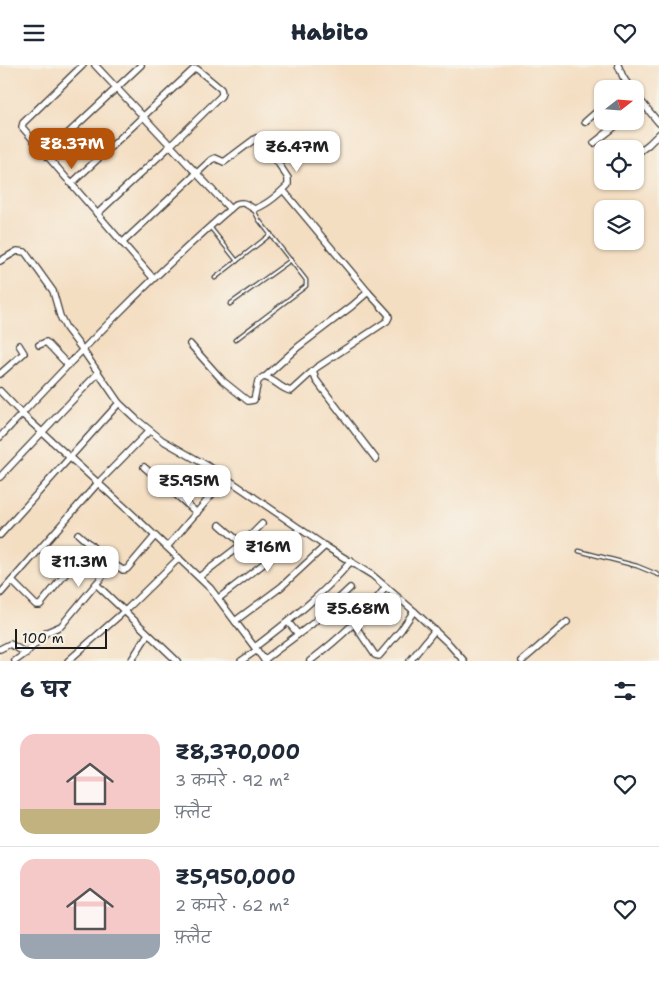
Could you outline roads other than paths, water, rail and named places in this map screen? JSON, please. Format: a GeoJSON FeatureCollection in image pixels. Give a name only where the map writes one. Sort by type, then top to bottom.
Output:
{"type":"FeatureCollection","features":[{"type":"Feature","properties":{"kind":"street"},"geometry":{"type":"LineString","coordinates":[[83,65],[22,127],[153,279]]}},
{"type":"Feature","properties":{"kind":"street"},"geometry":{"type":"LineString","coordinates":[[94,65],[230,209]]}},
{"type":"Feature","properties":{"kind":"street"},"geometry":{"type":"LineString","coordinates":[[46,154],[141,65]]}},
{"type":"Feature","properties":{"kind":"street"},"geometry":{"type":"LineString","coordinates":[[618,65],[624,80]]}},
{"type":"Feature","properties":{"kind":"street"},"geometry":{"type":"LineString","coordinates":[[71,184],[194,69],[197,69],[221,89],[221,96],[170,146],[96,213]]}},
{"type":"Feature","properties":{"kind":"street"},"geometry":{"type":"LineString","coordinates":[[644,105],[659,123]]}},
{"type":"Feature","properties":{"kind":"street"},"geometry":{"type":"LineString","coordinates":[[585,122],[594,114]]}},
{"type":"Feature","properties":{"kind":"street"},"geometry":{"type":"LineString","coordinates":[[598,140],[611,130]]}},
{"type":"Feature","properties":{"kind":"street"},"geometry":{"type":"LineString","coordinates":[[644,148],[659,134]]}},
{"type":"Feature","properties":{"kind":"street"},"geometry":{"type":"LineString","coordinates":[[0,437],[115,316],[230,209],[242,202],[254,209],[258,208],[283,191],[288,185],[288,179],[263,140],[258,138],[224,162],[213,159],[122,243]]}},
{"type":"Feature","properties":{"kind":"street"},"geometry":{"type":"LineString","coordinates":[[265,377],[291,391],[316,368],[387,321],[389,317],[283,191]]}},
{"type":"Feature","properties":{"kind":"street"},"geometry":{"type":"LineString","coordinates":[[0,261],[17,251],[25,252],[51,288],[62,321],[98,373],[119,403],[149,431],[224,477],[325,546],[351,561],[414,611],[464,661]]}},
{"type":"Feature","properties":{"kind":"street"},"geometry":{"type":"LineString","coordinates":[[190,344],[223,381],[248,401],[254,400],[258,381],[368,292]]}},
{"type":"Feature","properties":{"kind":"street"},"geometry":{"type":"LineString","coordinates":[[39,345],[46,342],[68,365]]}},
{"type":"Feature","properties":{"kind":"street"},"geometry":{"type":"LineString","coordinates":[[0,373],[24,353],[19,345]]}},
{"type":"Feature","properties":{"kind":"street"},"geometry":{"type":"LineString","coordinates":[[313,371],[316,380],[376,459]]}},
{"type":"Feature","properties":{"kind":"street"},"geometry":{"type":"LineString","coordinates":[[0,477],[98,373]]}},
{"type":"Feature","properties":{"kind":"street"},"geometry":{"type":"LineString","coordinates":[[0,391],[22,414],[199,577],[219,598],[265,661],[325,613],[350,587]]}},
{"type":"Feature","properties":{"kind":"street"},"geometry":{"type":"LineString","coordinates":[[0,535],[119,403]]}},
{"type":"Feature","properties":{"kind":"street"},"geometry":{"type":"LineString","coordinates":[[0,594],[98,483],[149,431]]}},
{"type":"Feature","properties":{"kind":"street"},"geometry":{"type":"LineString","coordinates":[[144,467],[197,513]]}},
{"type":"Feature","properties":{"kind":"street"},"geometry":{"type":"LineString","coordinates":[[167,547],[197,513],[224,477]]}},
{"type":"Feature","properties":{"kind":"street"},"geometry":{"type":"LineString","coordinates":[[199,577],[242,544],[262,524]]}},
{"type":"Feature","properties":{"kind":"street"},"geometry":{"type":"LineString","coordinates":[[220,525],[242,544]]}},
{"type":"Feature","properties":{"kind":"street"},"geometry":{"type":"LineString","coordinates":[[219,598],[262,565],[300,529]]}},
{"type":"Feature","properties":{"kind":"street"},"geometry":{"type":"LineString","coordinates":[[78,534],[113,565],[123,570],[127,569],[155,536]]}},
{"type":"Feature","properties":{"kind":"street"},"geometry":{"type":"LineString","coordinates":[[12,581],[36,605],[40,605],[90,545]]}},
{"type":"Feature","properties":{"kind":"street"},"geometry":{"type":"LineString","coordinates":[[235,621],[281,587],[325,546]]}},
{"type":"Feature","properties":{"kind":"street"},"geometry":{"type":"LineString","coordinates":[[68,661],[125,611],[178,558]]}},
{"type":"Feature","properties":{"kind":"street"},"geometry":{"type":"LineString","coordinates":[[241,661],[329,585],[351,561]]}},
{"type":"Feature","properties":{"kind":"street"},"geometry":{"type":"LineString","coordinates":[[15,661],[26,653],[46,632],[61,626],[113,565]]}},
{"type":"Feature","properties":{"kind":"street"},"geometry":{"type":"LineString","coordinates":[[96,584],[178,661]]}},
{"type":"Feature","properties":{"kind":"street"},"geometry":{"type":"LineString","coordinates":[[310,661],[339,639],[386,587]]}},
{"type":"Feature","properties":{"kind":"street"},"geometry":{"type":"LineString","coordinates":[[354,624],[378,657],[414,611]]}},
{"type":"Feature","properties":{"kind":"street"},"geometry":{"type":"LineString","coordinates":[[288,622],[298,634]]}},
{"type":"Feature","properties":{"kind":"street"},"geometry":{"type":"LineString","coordinates":[[522,661],[567,623]]}},
{"type":"Feature","properties":{"kind":"street"},"geometry":{"type":"LineString","coordinates":[[410,661],[435,630]]}},
{"type":"Feature","properties":{"kind":"street"},"geometry":{"type":"LineString","coordinates":[[132,661],[148,634]]}},
{"type":"Feature","properties":{"kind":"street"},"geometry":{"type":"LineString","coordinates":[[0,649],[8,644],[26,653]]}},
{"type":"Feature","properties":{"kind":"lane"},"geometry":{"type":"LineString","coordinates":[[235,340],[306,285],[306,280],[259,220],[254,209]]}},
{"type":"Feature","properties":{"kind":"lane"},"geometry":{"type":"LineString","coordinates":[[210,227],[236,261]]}},
{"type":"Feature","properties":{"kind":"lane"},"geometry":{"type":"LineString","coordinates":[[215,278],[271,234]]}},
{"type":"Feature","properties":{"kind":"lane"},"geometry":{"type":"LineString","coordinates":[[230,305],[291,260]]}},
{"type":"Feature","properties":{"kind":"lane"},"geometry":{"type":"LineString","coordinates":[[579,551],[659,575]]}}]}
